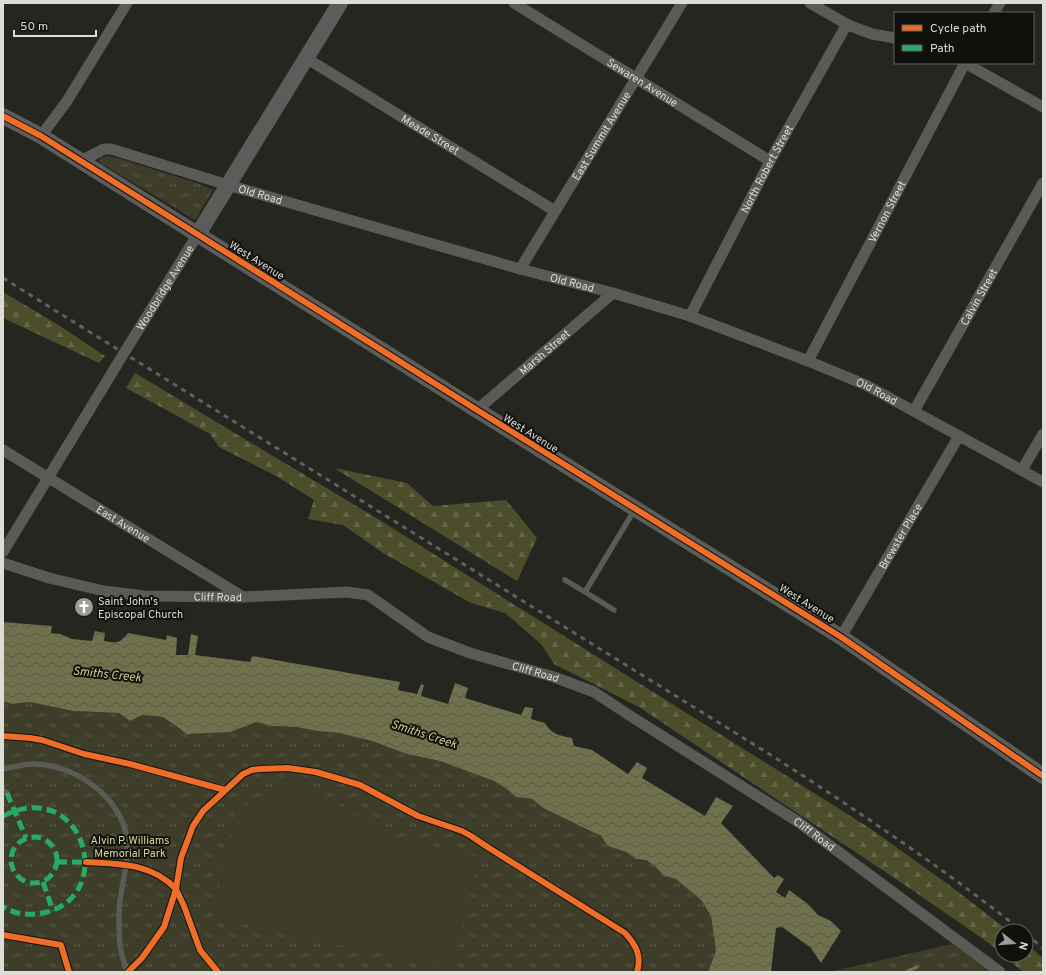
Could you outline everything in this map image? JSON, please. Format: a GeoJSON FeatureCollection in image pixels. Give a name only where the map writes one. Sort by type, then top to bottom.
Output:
{"type":"FeatureCollection","features":[{"type":"Feature","properties":{"kind":"street"},"geometry":{"type":"LineString","coordinates":[[41,136],[67,101],[127,3]]}},
{"type":"Feature","properties":{"kind":"street","name":"Woodbridge Avenue"},"geometry":{"type":"LineString","coordinates":[[3,552],[340,3]]}},
{"type":"Feature","properties":{"kind":"street","name":"Sewaren Avenue"},"geometry":{"type":"LineString","coordinates":[[514,3],[770,161]]}},
{"type":"Feature","properties":{"kind":"street","name":"East Summit Avenue"},"geometry":{"type":"LineString","coordinates":[[520,269],[682,3]]}},
{"type":"Feature","properties":{"kind":"street"},"geometry":{"type":"LineString","coordinates":[[810,3],[847,24],[872,34],[894,38]]}},
{"type":"Feature","properties":{"kind":"street"},"geometry":{"type":"LineString","coordinates":[[995,12],[1000,3]]}},
{"type":"Feature","properties":{"kind":"street","name":"North Robert Street"},"geometry":{"type":"LineString","coordinates":[[690,316],[770,161],[847,24]]}},
{"type":"Feature","properties":{"kind":"street","name":"Meade Street"},"geometry":{"type":"LineString","coordinates":[[306,58],[555,211]]}},
{"type":"Feature","properties":{"kind":"street","name":"Vernon Street"},"geometry":{"type":"LineString","coordinates":[[808,361],[964,64]]}},
{"type":"Feature","properties":{"kind":"street"},"geometry":{"type":"LineString","coordinates":[[967,64],[1043,107]]}},
{"type":"Feature","properties":{"kind":"street","name":"West Avenue"},"geometry":{"type":"LineString","coordinates":[[3,116],[41,136],[841,637],[1043,776]]}},
{"type":"Feature","properties":{"kind":"street","name":"Old Road"},"geometry":{"type":"LineString","coordinates":[[81,161],[104,149],[111,149],[228,186],[520,269],[613,293],[690,316],[866,385],[1043,482]]}},
{"type":"Feature","properties":{"kind":"street","name":"Calvin Street"},"geometry":{"type":"LineString","coordinates":[[914,411],[1043,183]]}},
{"type":"Feature","properties":{"kind":"street","name":"Marsh Street"},"geometry":{"type":"LineString","coordinates":[[477,410],[613,293]]}},
{"type":"Feature","properties":{"kind":"street"},"geometry":{"type":"LineString","coordinates":[[1022,470],[1043,434]]}},
{"type":"Feature","properties":{"kind":"street","name":"Brewster Place"},"geometry":{"type":"LineString","coordinates":[[841,637],[959,436]]}},
{"type":"Feature","properties":{"kind":"street","name":"East Avenue"},"geometry":{"type":"LineString","coordinates":[[3,450],[243,597]]}},
{"type":"Feature","properties":{"kind":"street","name":"Cliff Road"},"geometry":{"type":"LineString","coordinates":[[3,563],[49,578],[104,591],[145,596],[243,597],[347,592],[368,595],[428,637],[470,653],[554,676],[594,692],[797,821],[1000,972]]}},
{"type":"Feature","properties":{"kind":"lane"},"geometry":{"type":"LineString","coordinates":[[584,592],[635,509]]}},
{"type":"Feature","properties":{"kind":"lane"},"geometry":{"type":"LineString","coordinates":[[565,580],[614,610]]}},
{"type":"Feature","properties":{"kind":"lane"},"geometry":{"type":"LineString","coordinates":[[3,769],[31,764],[50,766],[70,772],[92,785],[109,800],[120,818],[127,839],[127,861],[119,912],[120,946],[128,972]]}},
{"type":"Feature","properties":{"kind":"green space"},"geometry":{"type":"Polygon","coordinates":[[[108,156],[197,183],[213,190],[195,220],[99,162],[100,158],[108,156]]]}},
{"type":"Feature","properties":{"kind":"green space"},"geometry":{"type":"Polygon","coordinates":[[[3,292],[57,324],[105,356],[99,363],[3,318],[3,292]]]}},
{"type":"Feature","properties":{"kind":"green space"},"geometry":{"type":"Polygon","coordinates":[[[135,373],[378,519],[868,827],[949,885],[999,923],[994,923],[994,948],[915,892],[639,707],[554,664],[542,645],[505,613],[471,603],[383,553],[343,525],[308,519],[314,500],[278,477],[219,447],[210,434],[126,388],[135,373]]]}},
{"type":"Feature","properties":{"kind":"green space"},"geometry":{"type":"Polygon","coordinates":[[[334,468],[407,483],[433,506],[506,500],[537,538],[517,581],[334,468]]]}},
{"type":"Feature","properties":{"kind":"green space","name":"Alvin P. Williams Memorial Park"},"geometry":{"type":"Polygon","coordinates":[[[3,701],[12,704],[30,702],[73,711],[119,713],[130,721],[142,715],[163,717],[180,730],[241,728],[256,722],[272,726],[297,727],[339,733],[372,741],[407,754],[440,761],[494,781],[516,797],[532,799],[543,808],[601,836],[608,846],[626,852],[636,859],[645,860],[655,866],[664,875],[676,879],[702,901],[711,916],[716,951],[709,971],[3,972],[3,701]]]}},
{"type":"Feature","properties":{"kind":"green space"},"geometry":{"type":"Polygon","coordinates":[[[291,773],[381,833],[380,835],[478,857],[453,970],[213,917],[222,876],[214,871],[227,854],[238,803],[262,809],[291,773]]]}},
{"type":"Feature","properties":{"kind":"green space"},"geometry":{"type":"Polygon","coordinates":[[[952,944],[992,972],[829,972],[952,944]]]}},
{"type":"Feature","properties":{"kind":"green space"},"geometry":{"type":"Polygon","coordinates":[[[1034,951],[1043,958],[1043,972],[1023,972],[1012,963],[1034,963],[1034,951]]]}},
{"type":"Feature","properties":{"kind":"water","name":"Smiths Creek"},"geometry":{"type":"Polygon","coordinates":[[[3,622],[52,626],[51,633],[60,634],[72,639],[92,641],[95,631],[105,633],[104,641],[112,642],[120,641],[128,633],[166,640],[167,635],[177,638],[176,655],[188,655],[191,634],[198,636],[195,655],[250,662],[252,656],[400,682],[398,690],[417,694],[421,684],[424,685],[421,696],[448,704],[455,683],[468,688],[465,698],[521,715],[525,707],[533,708],[531,719],[545,723],[550,730],[556,734],[572,738],[574,746],[592,750],[628,774],[637,762],[647,768],[642,778],[705,816],[716,797],[733,806],[721,823],[774,878],[778,875],[784,879],[776,892],[785,898],[789,890],[808,904],[818,915],[831,921],[841,931],[821,963],[811,948],[782,927],[776,928],[771,972],[708,972],[716,951],[711,916],[702,901],[676,879],[664,876],[655,866],[646,860],[636,859],[626,852],[608,846],[601,836],[543,808],[532,799],[516,797],[494,781],[440,761],[407,754],[372,741],[339,733],[297,727],[272,726],[256,722],[230,732],[187,734],[163,717],[142,715],[130,721],[119,713],[73,711],[30,702],[12,704],[3,701],[3,622]]]}},
{"type":"Feature","properties":{"kind":"waterway"},"geometry":{"type":"LineString","coordinates":[[906,972],[917,967]]}},
{"type":"Feature","properties":{"kind":"railway"},"geometry":{"type":"LineString","coordinates":[[3,278],[774,757],[900,841],[962,885],[1012,923]]}},
{"type":"Feature","properties":{"kind":"railway"},"geometry":{"type":"LineString","coordinates":[[1034,941],[1043,948]]}},
{"type":"Feature","properties":{"kind":"marked path"},"geometry":{"type":"LineString","coordinates":[[7,793],[26,838]]}},
{"type":"Feature","properties":{"kind":"marked path"},"geometry":{"type":"LineString","coordinates":[[3,816],[31,808],[53,812],[71,824],[81,842],[85,863],[81,884],[68,901],[47,912],[36,914],[14,912],[3,907]]}},
{"type":"Feature","properties":{"kind":"marked path"},"geometry":{"type":"LineString","coordinates":[[39,837],[51,843],[56,851],[57,860],[56,869],[51,877],[43,882],[29,883],[17,877],[12,869],[11,855],[17,843],[25,838],[39,837]]}},
{"type":"Feature","properties":{"kind":"marked path"},"geometry":{"type":"LineString","coordinates":[[57,862],[86,862]]}},
{"type":"Feature","properties":{"kind":"marked path"},"geometry":{"type":"LineString","coordinates":[[43,882],[53,911]]}},
{"type":"Feature","properties":{"kind":"cycle path"},"geometry":{"type":"LineString","coordinates":[[3,116],[41,136],[841,637],[1043,776]]}},
{"type":"Feature","properties":{"kind":"cycle path"},"geometry":{"type":"LineString","coordinates":[[3,736],[42,740],[84,754],[130,764],[225,790]]}},
{"type":"Feature","properties":{"kind":"cycle path"},"geometry":{"type":"LineString","coordinates":[[218,972],[200,950],[184,906],[176,889],[181,858],[193,826],[203,811],[243,774],[252,770],[288,768],[316,772],[360,785],[418,816],[462,831],[471,836],[625,933],[637,951],[639,961],[637,972]]}},
{"type":"Feature","properties":{"kind":"cycle path"},"geometry":{"type":"LineString","coordinates":[[86,862],[134,866],[156,874],[167,880],[176,889],[164,927],[142,958],[128,972]]}},
{"type":"Feature","properties":{"kind":"cycle path"},"geometry":{"type":"LineString","coordinates":[[3,935],[61,945],[69,972]]}},
{"type":"Feature","properties":{"kind":"place","name":"Saint John's Episcopal Church"},"geometry":{"type":"Point","coordinates":[84,607]}}]}
